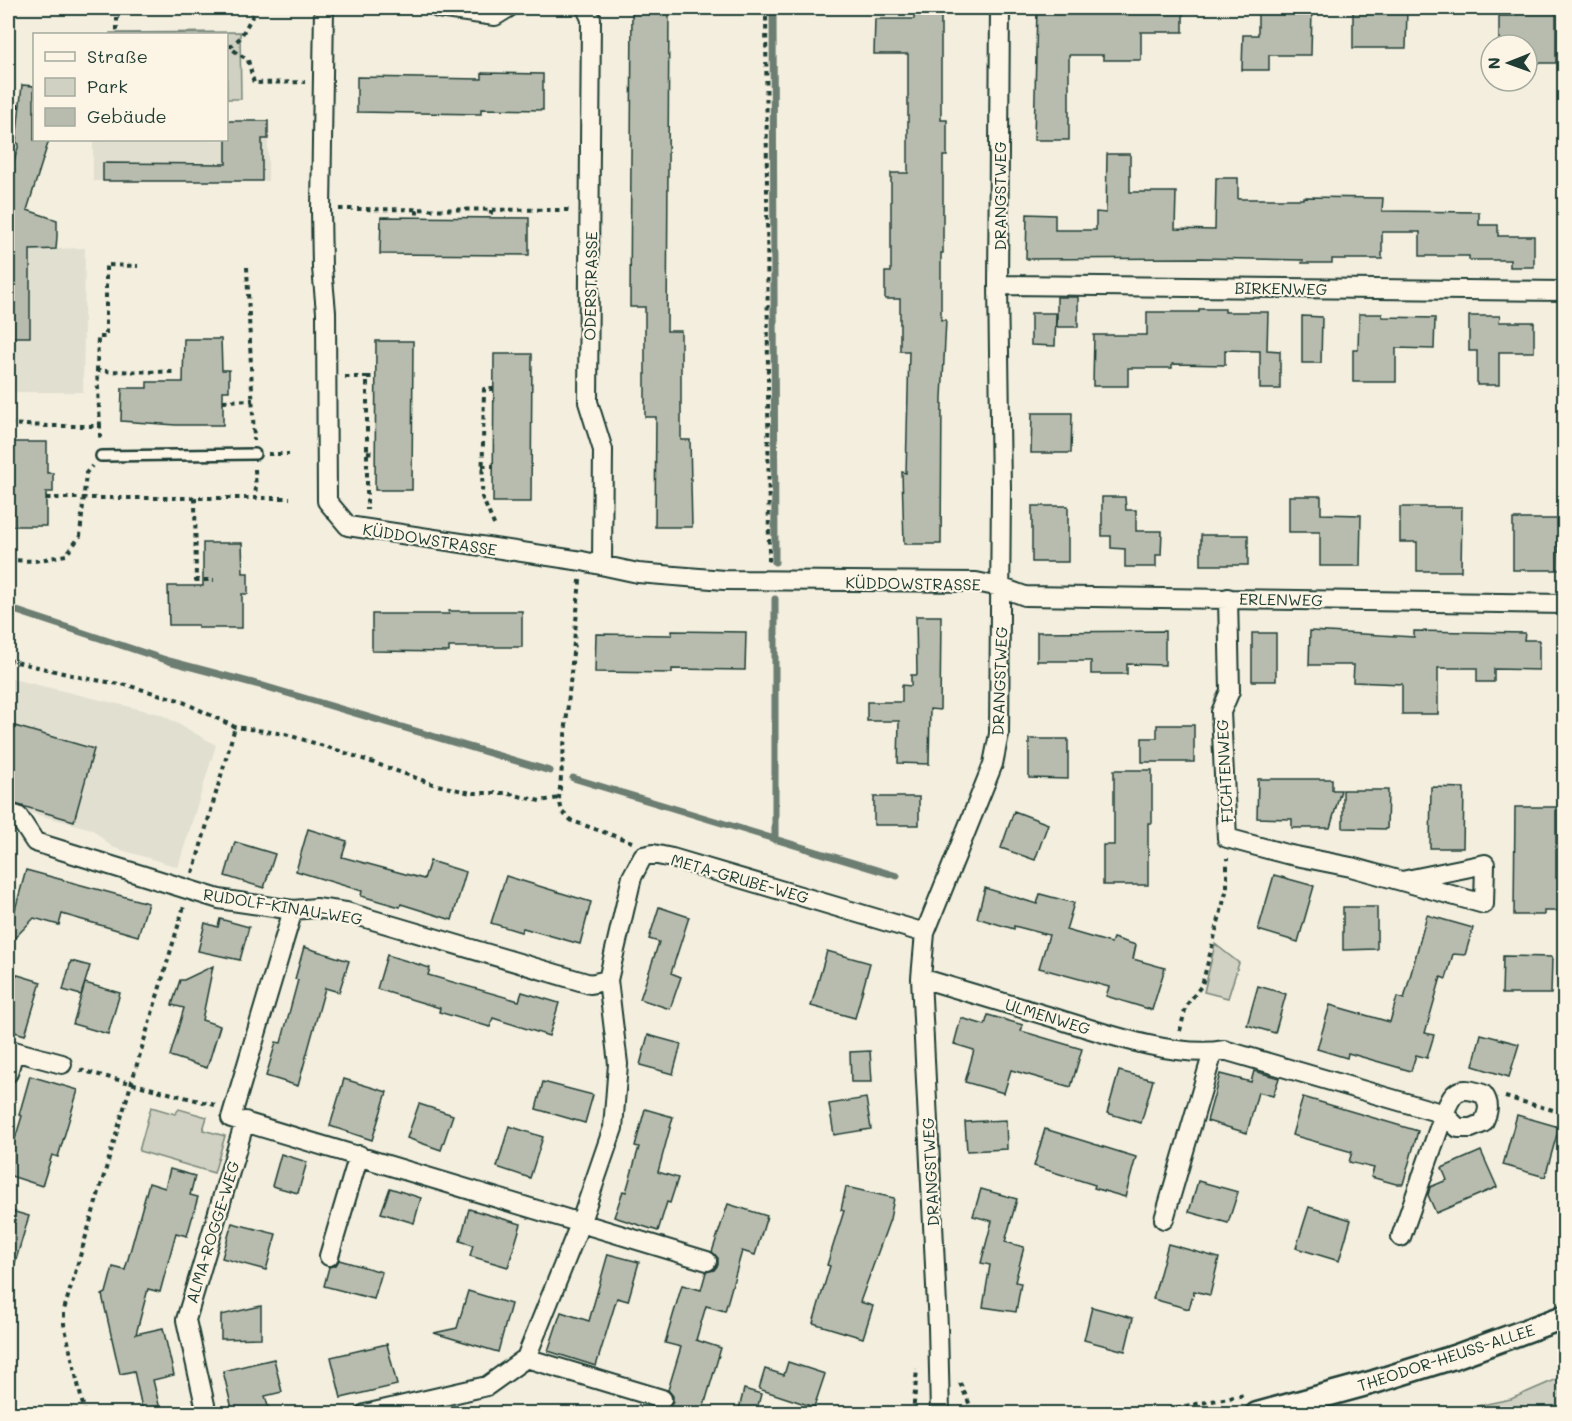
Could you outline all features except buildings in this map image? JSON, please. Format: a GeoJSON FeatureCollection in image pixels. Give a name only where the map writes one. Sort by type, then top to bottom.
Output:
{"type":"FeatureCollection","features":[{"type":"Feature","properties":{"kind":"street","name":"KÜDDOWSTRASSE"},"geometry":{"type":"LineString","coordinates":[[324,8],[321,209],[322,268],[326,312],[327,501],[348,526],[602,564],[638,573],[724,580],[976,582],[1000,587]]}},
{"type":"Feature","properties":{"kind":"street"},"geometry":{"type":"LineString","coordinates":[[438,8],[495,16],[508,8]]}},
{"type":"Feature","properties":{"kind":"street","name":"ODERSTRASSE"},"geometry":{"type":"LineString","coordinates":[[586,8],[591,19],[588,402],[603,450],[602,564]]}},
{"type":"Feature","properties":{"kind":"street","name":"DRANGSTWEG"},"geometry":{"type":"LineString","coordinates":[[940,1413],[938,1315],[921,978],[925,933],[993,764],[999,734],[1000,8]]}},
{"type":"Feature","properties":{"kind":"street","name":"BIRKENWEG"},"geometry":{"type":"LineString","coordinates":[[998,285],[1564,291]]}},
{"type":"Feature","properties":{"kind":"street","name":"ERLENWEG"},"geometry":{"type":"LineString","coordinates":[[1000,587],[1025,596],[1563,604]]}},
{"type":"Feature","properties":{"kind":"street","name":"FICHTENWEG"},"geometry":{"type":"LineString","coordinates":[[1228,598],[1230,692],[1221,712],[1227,844],[1351,867],[1402,881]]}},
{"type":"Feature","properties":{"kind":"street","name":"RUDOLF-KINAU-WEG"},"geometry":{"type":"LineString","coordinates":[[8,813],[18,816],[35,843],[219,899],[292,910],[316,908],[346,912],[590,984],[608,980]]}},
{"type":"Feature","properties":{"kind":"street","name":"META-GRUBE-WEG"},"geometry":{"type":"LineString","coordinates":[[643,856],[653,854],[672,858],[925,933]]}},
{"type":"Feature","properties":{"kind":"street"},"geometry":{"type":"LineString","coordinates":[[365,1413],[487,1386],[526,1358],[580,1224],[613,1128],[618,1064],[608,980],[632,877],[643,856]]}},
{"type":"Feature","properties":{"kind":"street","name":"ALMA-ROGGE-WEG"},"geometry":{"type":"LineString","coordinates":[[207,1413],[186,1320],[292,910]]}},
{"type":"Feature","properties":{"kind":"street","name":"ULMENWEG"},"geometry":{"type":"LineString","coordinates":[[921,978],[1130,1041],[1176,1049],[1213,1052],[1224,1050],[1444,1114],[1458,1128],[1472,1128],[1483,1123],[1488,1114],[1487,1099]]}},
{"type":"Feature","properties":{"kind":"street"},"geometry":{"type":"LineString","coordinates":[[8,1073],[11,1050],[62,1065]]}},
{"type":"Feature","properties":{"kind":"street"},"geometry":{"type":"LineString","coordinates":[[1164,1219],[1213,1052]]}},
{"type":"Feature","properties":{"kind":"street"},"geometry":{"type":"LineString","coordinates":[[1401,1237],[1450,1099],[1460,1090],[1475,1091],[1483,1094],[1487,1099]]}},
{"type":"Feature","properties":{"kind":"street"},"geometry":{"type":"LineString","coordinates":[[238,1120],[707,1262]]}},
{"type":"Feature","properties":{"kind":"street"},"geometry":{"type":"LineString","coordinates":[[329,1256],[359,1155]]}},
{"type":"Feature","properties":{"kind":"street","name":"THEODOR-HEUSS-ALLEE"},"geometry":{"type":"LineString","coordinates":[[1257,1413],[1374,1382],[1454,1357],[1564,1317]]}},
{"type":"Feature","properties":{"kind":"street"},"geometry":{"type":"LineString","coordinates":[[526,1358],[662,1399]]}},
{"type":"Feature","properties":{"kind":"lane"},"geometry":{"type":"LineString","coordinates":[[101,456],[255,454]]}},
{"type":"Feature","properties":{"kind":"path"},"geometry":{"type":"LineString","coordinates":[[117,8],[117,33]]}},
{"type":"Feature","properties":{"kind":"path"},"geometry":{"type":"LineString","coordinates":[[257,8],[240,38],[228,46],[248,60],[254,83],[295,82]]}},
{"type":"Feature","properties":{"kind":"path"},"geometry":{"type":"LineString","coordinates":[[766,8],[770,562]]}},
{"type":"Feature","properties":{"kind":"path"},"geometry":{"type":"LineString","coordinates":[[8,106],[19,106]]}},
{"type":"Feature","properties":{"kind":"path"},"geometry":{"type":"LineString","coordinates":[[8,137],[17,138]]}},
{"type":"Feature","properties":{"kind":"path"},"geometry":{"type":"LineString","coordinates":[[321,209],[591,210]]}},
{"type":"Feature","properties":{"kind":"path"},"geometry":{"type":"LineString","coordinates":[[417,210],[417,217]]}},
{"type":"Feature","properties":{"kind":"path"},"geometry":{"type":"LineString","coordinates":[[491,210],[491,218]]}},
{"type":"Feature","properties":{"kind":"path"},"geometry":{"type":"LineString","coordinates":[[8,560],[35,561],[66,555],[80,536],[86,473],[101,456],[98,337],[106,337],[106,266],[138,266]]}},
{"type":"Feature","properties":{"kind":"path"},"geometry":{"type":"LineString","coordinates":[[247,267],[256,498]]}},
{"type":"Feature","properties":{"kind":"path"},"geometry":{"type":"LineString","coordinates":[[98,372],[175,372]]}},
{"type":"Feature","properties":{"kind":"path"},"geometry":{"type":"LineString","coordinates":[[325,377],[376,377]]}},
{"type":"Feature","properties":{"kind":"path"},"geometry":{"type":"LineString","coordinates":[[367,377],[367,514],[373,531]]}},
{"type":"Feature","properties":{"kind":"path"},"geometry":{"type":"LineString","coordinates":[[494,389],[484,389],[482,497],[500,537],[498,550]]}},
{"type":"Feature","properties":{"kind":"path"},"geometry":{"type":"LineString","coordinates":[[223,401],[253,400]]}},
{"type":"Feature","properties":{"kind":"path"},"geometry":{"type":"LineString","coordinates":[[8,424],[100,426]]}},
{"type":"Feature","properties":{"kind":"path"},"geometry":{"type":"LineString","coordinates":[[367,452],[375,453]]}},
{"type":"Feature","properties":{"kind":"path"},"geometry":{"type":"LineString","coordinates":[[482,466],[493,466]]}},
{"type":"Feature","properties":{"kind":"path"},"geometry":{"type":"LineString","coordinates":[[46,498],[290,498]]}},
{"type":"Feature","properties":{"kind":"path"},"geometry":{"type":"LineString","coordinates":[[195,498],[196,580],[214,580]]}},
{"type":"Feature","properties":{"kind":"path"},"geometry":{"type":"LineString","coordinates":[[582,561],[559,798],[562,812],[572,821],[632,842],[643,856]]}},
{"type":"Feature","properties":{"kind":"path"},"geometry":{"type":"LineString","coordinates":[[8,660],[84,678],[126,685],[179,700],[235,727],[285,734],[452,789],[471,793],[506,793],[540,801],[559,798]]}},
{"type":"Feature","properties":{"kind":"path"},"geometry":{"type":"LineString","coordinates":[[85,1413],[64,1324],[64,1310],[235,727]]}},
{"type":"Feature","properties":{"kind":"path"},"geometry":{"type":"LineString","coordinates":[[1176,1049],[1186,1006],[1202,985],[1227,888],[1227,844]]}},
{"type":"Feature","properties":{"kind":"path"},"geometry":{"type":"LineString","coordinates":[[62,1065],[223,1107],[238,1120]]}},
{"type":"Feature","properties":{"kind":"path"},"geometry":{"type":"LineString","coordinates":[[1487,1099],[1502,1096],[1564,1113]]}},
{"type":"Feature","properties":{"kind":"shaded area"},"geometry":{"type":"Polygon","coordinates":[[[228,121],[268,121],[268,181],[93,181],[93,141],[228,141],[228,121]]]}},
{"type":"Feature","properties":{"kind":"shaded area"},"geometry":{"type":"Polygon","coordinates":[[[8,204],[57,220],[57,249],[85,248],[83,392],[8,392],[8,204]]]}},
{"type":"Feature","properties":{"kind":"shaded area"},"geometry":{"type":"Polygon","coordinates":[[[8,678],[160,714],[216,745],[178,867],[112,847],[92,829],[8,807],[8,678]]]}},
{"type":"Feature","properties":{"kind":"green space"},"geometry":{"type":"Polygon","coordinates":[[[240,32],[241,99],[228,99],[228,33],[110,33],[240,32]]]}},
{"type":"Feature","properties":{"kind":"green space"},"geometry":{"type":"Polygon","coordinates":[[[1215,944],[1239,963],[1228,998],[1204,992],[1215,944]]]}},
{"type":"Feature","properties":{"kind":"green space"},"geometry":{"type":"Polygon","coordinates":[[[151,1107],[175,1114],[179,1109],[207,1117],[203,1130],[225,1136],[214,1173],[139,1151],[151,1107]]]}},
{"type":"Feature","properties":{"kind":"green space"},"geometry":{"type":"Polygon","coordinates":[[[1564,1376],[1564,1413],[1443,1413],[1511,1399],[1564,1376]]]}},
{"type":"Feature","properties":{"kind":"waterway"},"geometry":{"type":"LineString","coordinates":[[773,8],[775,562]]}},
{"type":"Feature","properties":{"kind":"waterway"},"geometry":{"type":"LineString","coordinates":[[775,599],[775,840]]}},
{"type":"Feature","properties":{"kind":"waterway"},"geometry":{"type":"LineString","coordinates":[[8,608],[169,661],[260,685],[550,771]]}},
{"type":"Feature","properties":{"kind":"waterway"},"geometry":{"type":"LineString","coordinates":[[573,778],[897,876]]}}]}
